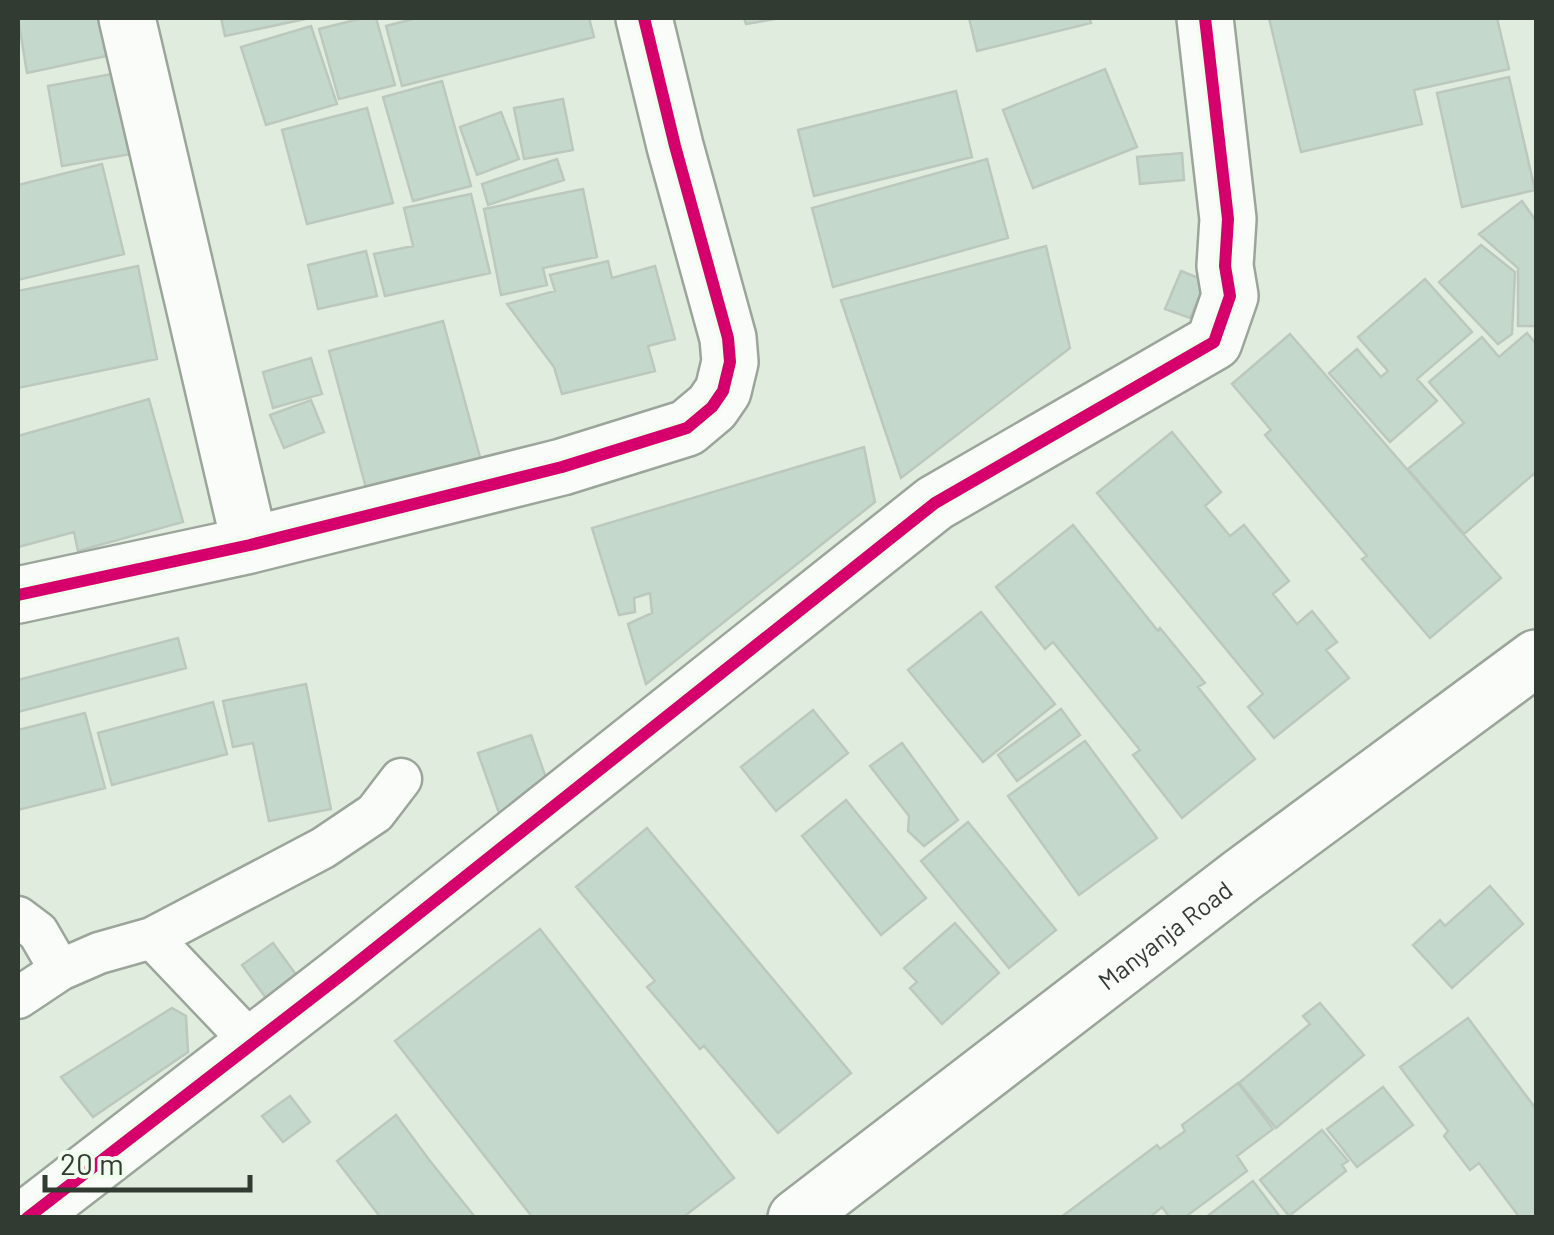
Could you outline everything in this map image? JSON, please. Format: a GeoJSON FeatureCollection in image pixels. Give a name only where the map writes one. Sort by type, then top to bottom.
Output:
{"type":"FeatureCollection","features":[{"type":"Feature","properties":{"kind":"street"},"geometry":{"type":"LineString","coordinates":[[127,18],[250,546]]}},
{"type":"Feature","properties":{"kind":"street"},"geometry":{"type":"LineString","coordinates":[[18,596],[250,546],[562,467],[687,428],[712,407],[723,391],[730,362],[728,338],[644,18]]}},
{"type":"Feature","properties":{"kind":"street"},"geometry":{"type":"LineString","coordinates":[[27,1218],[935,504],[1214,342],[1230,296],[1225,266],[1228,218],[1204,18]]}},
{"type":"Feature","properties":{"kind":"street","name":"Manyanja Road"},"geometry":{"type":"LineString","coordinates":[[796,1218],[1241,876],[1536,658]]}},
{"type":"Feature","properties":{"kind":"lane"},"geometry":{"type":"LineString","coordinates":[[18,998],[60,970],[99,953],[152,938],[360,827],[376,813],[400,779]]}},
{"type":"Feature","properties":{"kind":"lane"},"geometry":{"type":"LineString","coordinates":[[18,917],[38,932],[60,970]]}},
{"type":"Feature","properties":{"kind":"lane"},"geometry":{"type":"LineString","coordinates":[[152,938],[252,1042]]}},
{"type":"Feature","properties":{"kind":"building"},"geometry":{"type":"Polygon","coordinates":[[[18,18],[118,18],[125,52],[27,73],[18,18]]]}},
{"type":"Feature","properties":{"kind":"building"},"geometry":{"type":"Polygon","coordinates":[[[221,18],[310,18],[225,36],[221,18]]]}},
{"type":"Feature","properties":{"kind":"building"},"geometry":{"type":"Polygon","coordinates":[[[376,18],[395,85],[339,99],[319,29],[376,18]]]}},
{"type":"Feature","properties":{"kind":"building"},"geometry":{"type":"Polygon","coordinates":[[[417,18],[589,18],[594,37],[402,86],[386,26],[417,18]]]}},
{"type":"Feature","properties":{"kind":"building"},"geometry":{"type":"Polygon","coordinates":[[[744,18],[781,18],[746,24],[744,18]]]}},
{"type":"Feature","properties":{"kind":"building"},"geometry":{"type":"Polygon","coordinates":[[[969,18],[1089,18],[1091,23],[977,51],[969,18]]]}},
{"type":"Feature","properties":{"kind":"building"},"geometry":{"type":"Polygon","coordinates":[[[1269,18],[1497,18],[1509,69],[1414,90],[1422,124],[1301,152],[1269,18]]]}},
{"type":"Feature","properties":{"kind":"building"},"geometry":{"type":"Polygon","coordinates":[[[311,26],[337,104],[266,125],[241,47],[311,26]]]}},
{"type":"Feature","properties":{"kind":"building"},"geometry":{"type":"Polygon","coordinates":[[[1105,69],[1137,147],[1033,188],[1003,110],[1105,69]]]}},
{"type":"Feature","properties":{"kind":"building"},"geometry":{"type":"Polygon","coordinates":[[[128,71],[142,152],[62,166],[48,86],[128,71]]]}},
{"type":"Feature","properties":{"kind":"building"},"geometry":{"type":"Polygon","coordinates":[[[1509,77],[1535,190],[1462,207],[1437,93],[1509,77]]]}},
{"type":"Feature","properties":{"kind":"building"},"geometry":{"type":"Polygon","coordinates":[[[442,81],[471,186],[413,201],[383,97],[442,81]]]}},
{"type":"Feature","properties":{"kind":"building"},"geometry":{"type":"Polygon","coordinates":[[[956,91],[972,157],[814,196],[798,130],[956,91]]]}},
{"type":"Feature","properties":{"kind":"building"},"geometry":{"type":"Polygon","coordinates":[[[563,99],[573,150],[524,159],[514,108],[563,99]]]}},
{"type":"Feature","properties":{"kind":"building"},"geometry":{"type":"Polygon","coordinates":[[[367,108],[393,203],[307,224],[282,130],[367,108]]]}},
{"type":"Feature","properties":{"kind":"building"},"geometry":{"type":"Polygon","coordinates":[[[501,112],[519,159],[477,175],[460,127],[501,112]]]}},
{"type":"Feature","properties":{"kind":"building"},"geometry":{"type":"Polygon","coordinates":[[[1182,153],[1184,180],[1140,184],[1137,157],[1182,153]]]}},
{"type":"Feature","properties":{"kind":"building"},"geometry":{"type":"Polygon","coordinates":[[[557,159],[564,180],[488,205],[482,184],[557,159]]]}},
{"type":"Feature","properties":{"kind":"building"},"geometry":{"type":"Polygon","coordinates":[[[987,159],[1008,238],[833,287],[812,208],[987,159]]]}},
{"type":"Feature","properties":{"kind":"building"},"geometry":{"type":"Polygon","coordinates":[[[102,164],[124,254],[18,280],[18,185],[102,164]]]}},
{"type":"Feature","properties":{"kind":"building"},"geometry":{"type":"Polygon","coordinates":[[[583,189],[597,257],[543,268],[547,285],[501,295],[484,209],[583,189]]]}},
{"type":"Feature","properties":{"kind":"building"},"geometry":{"type":"Polygon","coordinates":[[[471,194],[490,273],[385,296],[374,254],[413,246],[404,208],[471,194]]]}},
{"type":"Feature","properties":{"kind":"building"},"geometry":{"type":"Polygon","coordinates":[[[1522,201],[1536,221],[1536,326],[1518,326],[1518,268],[1479,234],[1522,201]]]}},
{"type":"Feature","properties":{"kind":"building"},"geometry":{"type":"Polygon","coordinates":[[[1481,245],[1515,272],[1512,334],[1498,344],[1439,282],[1481,245]]]}},
{"type":"Feature","properties":{"kind":"building"},"geometry":{"type":"Polygon","coordinates":[[[1046,246],[1070,348],[901,478],[841,300],[1046,246]]]}},
{"type":"Feature","properties":{"kind":"building"},"geometry":{"type":"Polygon","coordinates":[[[366,251],[377,296],[318,309],[308,265],[366,251]]]}},
{"type":"Feature","properties":{"kind":"building"},"geometry":{"type":"Polygon","coordinates":[[[608,261],[612,278],[655,266],[675,339],[648,346],[655,371],[562,394],[554,367],[507,304],[555,291],[550,275],[608,261]]]}},
{"type":"Feature","properties":{"kind":"building"},"geometry":{"type":"Polygon","coordinates":[[[138,266],[157,359],[18,388],[18,291],[138,266]]]}},
{"type":"Feature","properties":{"kind":"building"},"geometry":{"type":"Polygon","coordinates":[[[1181,271],[1206,281],[1190,318],[1165,309],[1181,271]]]}},
{"type":"Feature","properties":{"kind":"building"},"geometry":{"type":"Polygon","coordinates":[[[1425,279],[1472,332],[1417,379],[1437,401],[1390,442],[1329,373],[1357,349],[1381,377],[1388,371],[1358,337],[1425,279]]]}},
{"type":"Feature","properties":{"kind":"building"},"geometry":{"type":"Polygon","coordinates":[[[443,321],[483,468],[369,499],[329,351],[443,321]]]}},
{"type":"Feature","properties":{"kind":"building"},"geometry":{"type":"Polygon","coordinates":[[[1527,333],[1536,344],[1536,472],[1464,534],[1408,469],[1464,423],[1429,382],[1482,337],[1499,357],[1527,333]]]}},
{"type":"Feature","properties":{"kind":"building"},"geometry":{"type":"Polygon","coordinates":[[[1290,334],[1501,578],[1430,638],[1265,435],[1271,430],[1232,384],[1290,334]]]}},
{"type":"Feature","properties":{"kind":"building"},"geometry":{"type":"Polygon","coordinates":[[[311,358],[322,394],[273,408],[263,372],[311,358]]]}},
{"type":"Feature","properties":{"kind":"building"},"geometry":{"type":"Polygon","coordinates":[[[149,399],[183,522],[78,551],[74,532],[18,547],[18,436],[149,399]]]}},
{"type":"Feature","properties":{"kind":"building"},"geometry":{"type":"Polygon","coordinates":[[[311,400],[324,432],[284,448],[270,415],[311,400]]]}},
{"type":"Feature","properties":{"kind":"building"},"geometry":{"type":"Polygon","coordinates":[[[1172,432],[1221,492],[1205,506],[1230,536],[1244,525],[1289,581],[1273,594],[1297,624],[1312,611],[1337,642],[1326,650],[1349,678],[1274,738],[1248,707],[1263,694],[1097,493],[1172,432]]]}},
{"type":"Feature","properties":{"kind":"building"},"geometry":{"type":"Polygon","coordinates":[[[864,447],[875,502],[646,684],[628,624],[652,613],[650,593],[634,598],[635,612],[619,615],[592,528],[864,447]]]}},
{"type":"Feature","properties":{"kind":"building"},"geometry":{"type":"Polygon","coordinates":[[[1073,525],[1205,683],[1198,687],[1255,759],[1182,818],[1133,755],[1140,750],[1053,642],[1045,649],[996,587],[1073,525]]]}},
{"type":"Feature","properties":{"kind":"building"},"geometry":{"type":"Polygon","coordinates":[[[981,612],[1055,704],[983,762],[908,670],[981,612]]]}},
{"type":"Feature","properties":{"kind":"building"},"geometry":{"type":"Polygon","coordinates":[[[178,638],[186,668],[18,712],[18,680],[178,638]]]}},
{"type":"Feature","properties":{"kind":"building"},"geometry":{"type":"Polygon","coordinates":[[[306,684],[331,809],[269,821],[253,743],[233,747],[223,701],[306,684]]]}},
{"type":"Feature","properties":{"kind":"building"},"geometry":{"type":"Polygon","coordinates":[[[213,702],[227,754],[112,785],[98,733],[213,702]]]}},
{"type":"Feature","properties":{"kind":"building"},"geometry":{"type":"Polygon","coordinates":[[[1061,709],[1080,735],[1017,781],[998,755],[1061,709]]]}},
{"type":"Feature","properties":{"kind":"building"},"geometry":{"type":"Polygon","coordinates":[[[813,710],[848,753],[776,811],[741,767],[813,710]]]}},
{"type":"Feature","properties":{"kind":"building"},"geometry":{"type":"Polygon","coordinates":[[[85,713],[105,788],[18,810],[18,730],[85,713]]]}},
{"type":"Feature","properties":{"kind":"building"},"geometry":{"type":"Polygon","coordinates":[[[531,735],[552,795],[499,813],[478,753],[531,735]]]}},
{"type":"Feature","properties":{"kind":"building"},"geometry":{"type":"Polygon","coordinates":[[[1085,741],[1157,838],[1079,895],[1008,796],[1085,741]]]}},
{"type":"Feature","properties":{"kind":"building"},"geometry":{"type":"Polygon","coordinates":[[[902,743],[958,820],[924,846],[908,831],[909,816],[870,766],[902,743]]]}},
{"type":"Feature","properties":{"kind":"building"},"geometry":{"type":"Polygon","coordinates":[[[846,800],[926,898],[881,935],[802,836],[846,800]]]}},
{"type":"Feature","properties":{"kind":"building"},"geometry":{"type":"Polygon","coordinates":[[[968,822],[1056,930],[1009,968],[921,861],[968,822]]]}},
{"type":"Feature","properties":{"kind":"building"},"geometry":{"type":"Polygon","coordinates":[[[647,828],[851,1073],[778,1133],[704,1046],[700,1049],[647,987],[655,981],[576,887],[647,828]]]}},
{"type":"Feature","properties":{"kind":"building"},"geometry":{"type":"Polygon","coordinates":[[[1490,886],[1523,924],[1452,988],[1413,945],[1440,920],[1445,926],[1490,886]]]}},
{"type":"Feature","properties":{"kind":"building"},"geometry":{"type":"Polygon","coordinates":[[[955,923],[999,973],[942,1024],[910,988],[917,982],[904,968],[955,923]]]}},
{"type":"Feature","properties":{"kind":"building"},"geometry":{"type":"Polygon","coordinates":[[[540,929],[734,1178],[682,1218],[533,1218],[395,1041],[540,929]]]}},
{"type":"Feature","properties":{"kind":"building"},"geometry":{"type":"Polygon","coordinates":[[[273,943],[297,976],[266,998],[242,965],[273,943]]]}},
{"type":"Feature","properties":{"kind":"building"},"geometry":{"type":"Polygon","coordinates":[[[1320,1003],[1364,1055],[1276,1128],[1239,1083],[1310,1024],[1303,1016],[1320,1003]]]}},
{"type":"Feature","properties":{"kind":"building"},"geometry":{"type":"Polygon","coordinates":[[[172,1008],[186,1016],[188,1052],[93,1117],[61,1077],[172,1008]]]}},
{"type":"Feature","properties":{"kind":"building"},"geometry":{"type":"Polygon","coordinates":[[[1468,1018],[1536,1109],[1536,1218],[1520,1218],[1479,1163],[1470,1170],[1444,1136],[1448,1131],[1400,1067],[1468,1018]]]}},
{"type":"Feature","properties":{"kind":"building"},"geometry":{"type":"Polygon","coordinates":[[[1238,1083],[1273,1129],[1237,1156],[1247,1171],[1190,1217],[1170,1218],[1162,1207],[1149,1218],[1060,1218],[1157,1145],[1160,1149],[1185,1131],[1182,1125],[1238,1083]]]}},
{"type":"Feature","properties":{"kind":"building"},"geometry":{"type":"Polygon","coordinates":[[[1383,1087],[1413,1125],[1357,1167],[1327,1129],[1383,1087]]]}},
{"type":"Feature","properties":{"kind":"building"},"geometry":{"type":"Polygon","coordinates":[[[290,1096],[310,1122],[283,1142],[262,1116],[290,1096]]]}},
{"type":"Feature","properties":{"kind":"building"},"geometry":{"type":"Polygon","coordinates":[[[396,1115],[475,1217],[381,1218],[337,1161],[396,1115]]]}},
{"type":"Feature","properties":{"kind":"building"},"geometry":{"type":"Polygon","coordinates":[[[1322,1130],[1348,1161],[1342,1165],[1346,1171],[1289,1216],[1260,1180],[1322,1130]]]}},
{"type":"Feature","properties":{"kind":"building"},"geometry":{"type":"Polygon","coordinates":[[[1253,1181],[1281,1218],[1205,1218],[1253,1181]]]}},
{"type":"Feature","properties":{"kind":"cycle path"},"geometry":{"type":"LineString","coordinates":[[18,595],[250,545],[562,467],[687,428],[712,407],[723,391],[730,362],[728,338],[644,18]]}},
{"type":"Feature","properties":{"kind":"cycle path"},"geometry":{"type":"LineString","coordinates":[[27,1218],[339,977],[935,503],[1214,342],[1230,296],[1225,266],[1228,219],[1205,18]]}}]}
